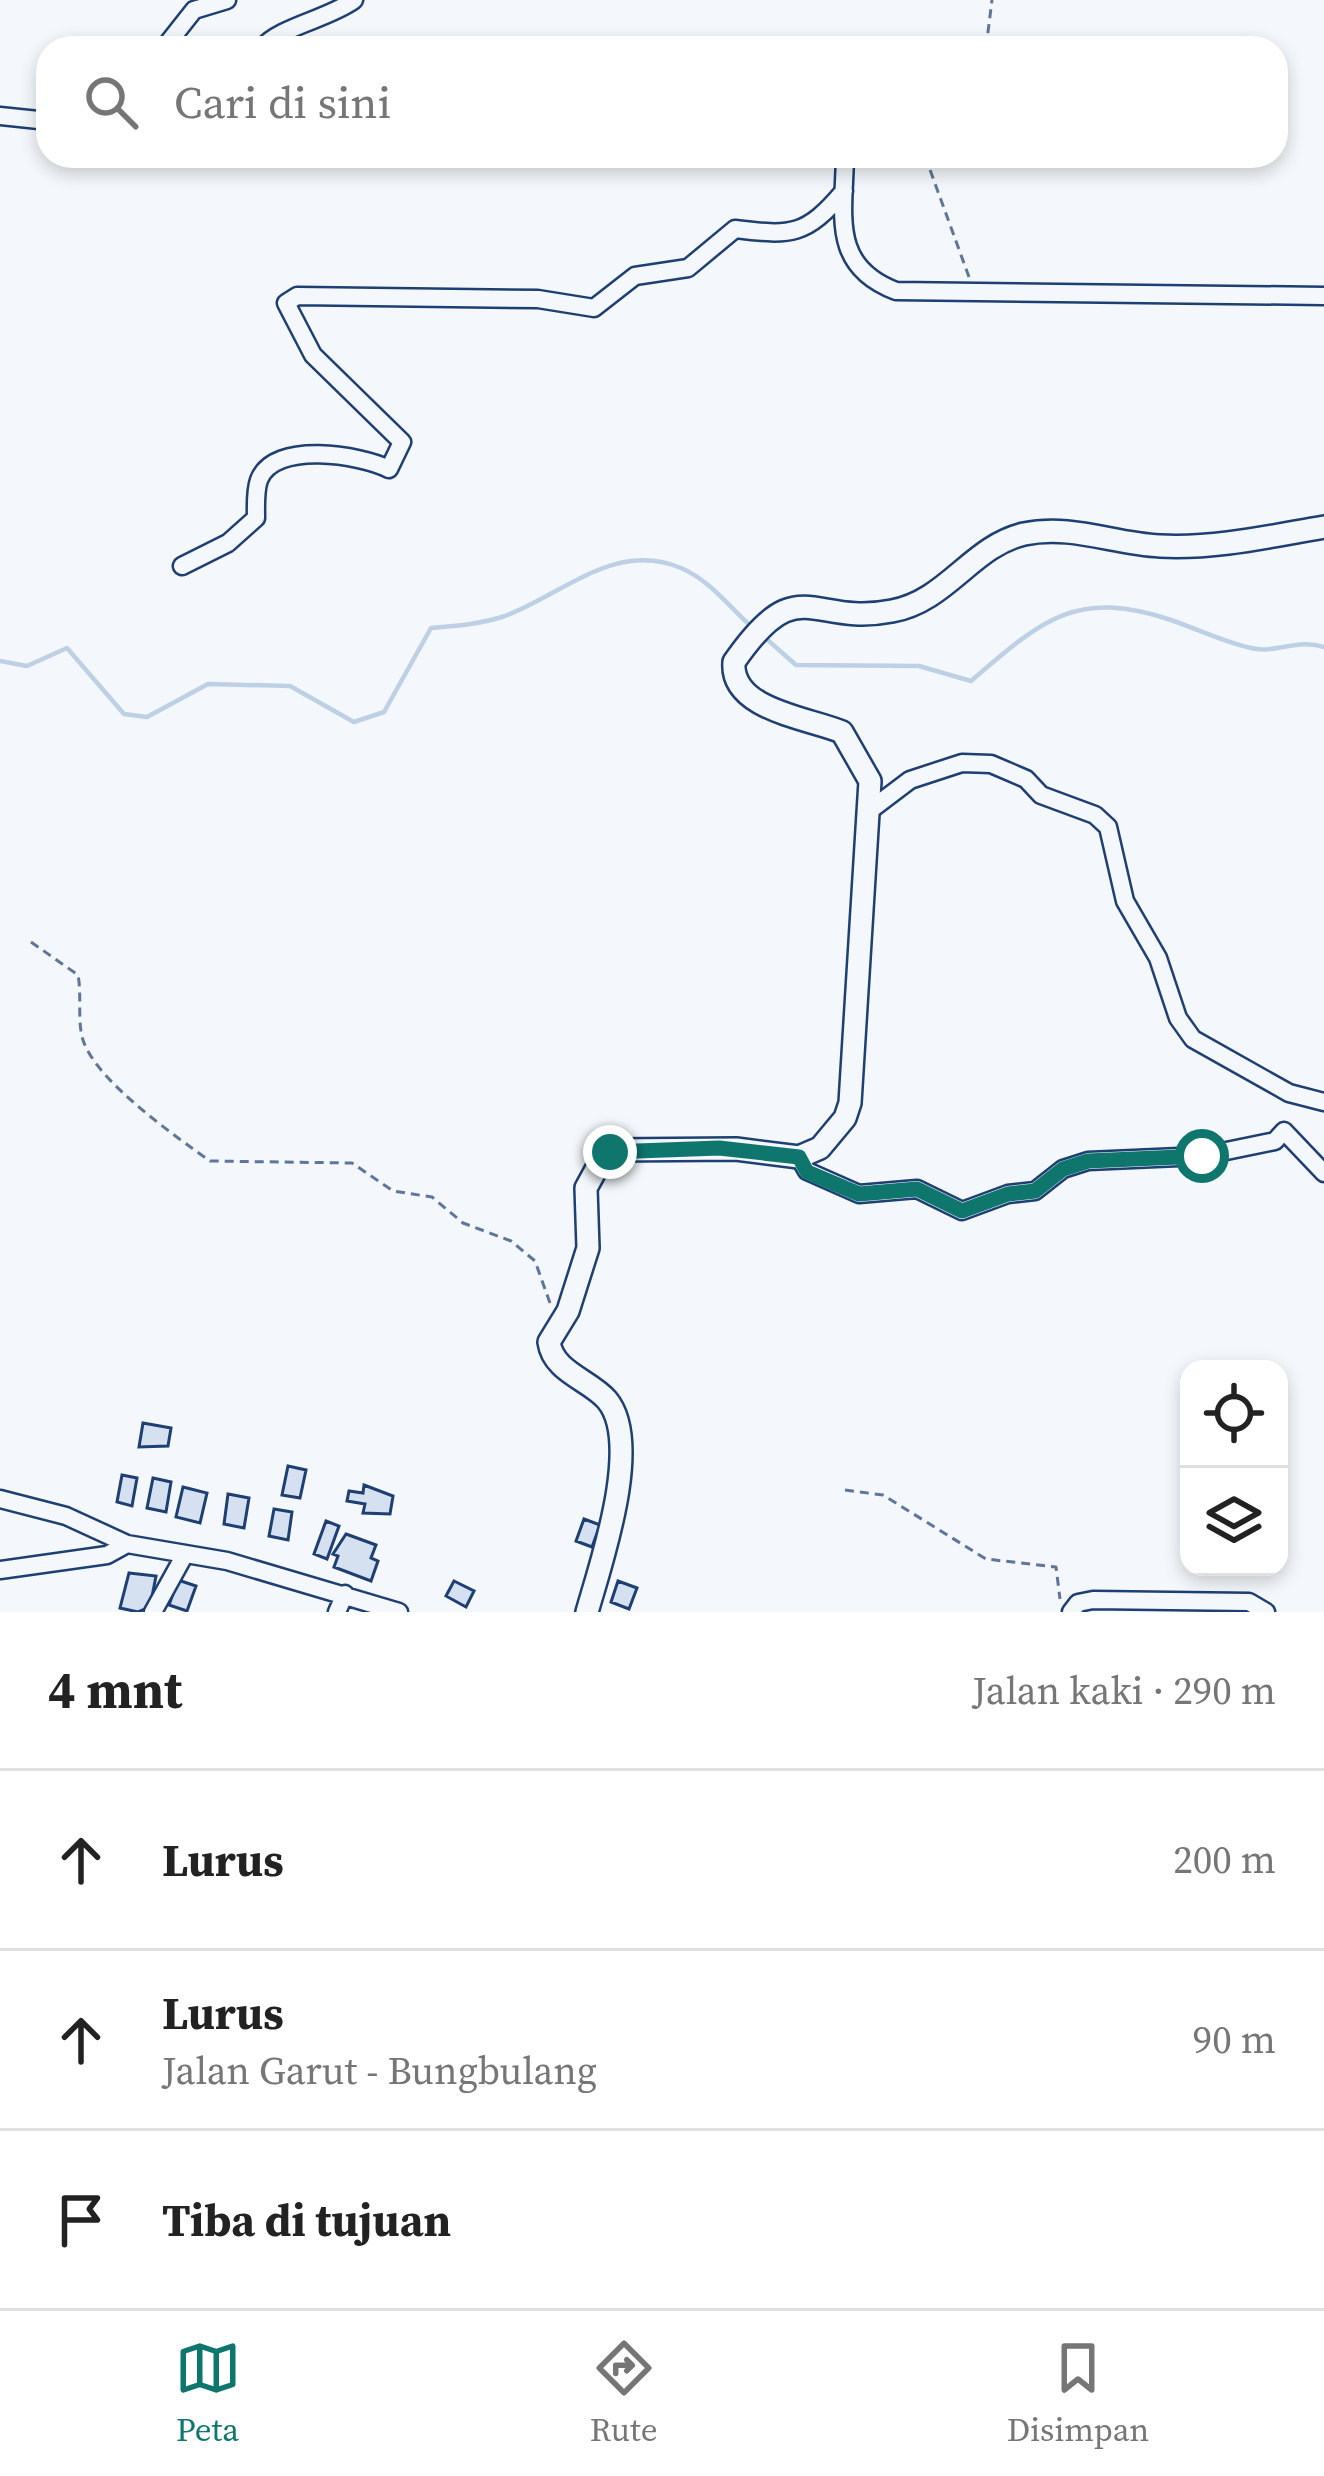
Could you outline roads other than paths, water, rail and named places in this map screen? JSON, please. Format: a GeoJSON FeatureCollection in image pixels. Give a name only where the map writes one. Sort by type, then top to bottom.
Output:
{"type":"FeatureCollection","features":[{"type":"Feature","properties":{"kind":"main road"},"geometry":{"type":"LineString","coordinates":[[587,1612],[616,1512],[615,1416],[605,1397],[551,1353],[550,1335],[564,1318],[588,1248],[586,1188],[610,1152],[719,1148],[799,1157],[820,1148],[850,1103],[870,781],[842,732],[767,707],[740,686],[734,662],[772,617],[805,604],[887,613],[908,607],[941,592],[1001,540],[1055,529],[1160,546],[1324,527]]}},
{"type":"Feature","properties":{"kind":"street"},"geometry":{"type":"LineString","coordinates":[[173,36],[194,10],[227,0]]}},
{"type":"Feature","properties":{"kind":"street"},"geometry":{"type":"LineString","coordinates":[[274,36],[314,24],[354,0]]}},
{"type":"Feature","properties":{"kind":"street"},"geometry":{"type":"LineString","coordinates":[[0,116],[36,120]]}},
{"type":"Feature","properties":{"kind":"street"},"geometry":{"type":"LineString","coordinates":[[845,168],[849,257],[872,282],[896,291],[1324,296]]}},
{"type":"Feature","properties":{"kind":"street"},"geometry":{"type":"LineString","coordinates":[[182,566],[228,543],[256,518],[257,482],[266,468],[291,457],[328,454],[365,457],[389,470],[402,442],[313,356],[286,303],[297,296],[538,299],[594,308],[635,276],[688,268],[734,229],[784,235],[816,224],[844,190]]}},
{"type":"Feature","properties":{"kind":"street"},"geometry":{"type":"LineString","coordinates":[[869,811],[910,780],[962,764],[991,764],[1026,778],[1042,795],[1095,815],[1108,827],[1125,901],[1158,958],[1178,1018],[1193,1040],[1289,1093],[1324,1102]]}},
{"type":"Feature","properties":{"kind":"street"},"geometry":{"type":"LineString","coordinates":[[799,1157],[807,1172],[859,1194],[917,1189],[962,1211],[1008,1194],[1035,1191],[1063,1169],[1088,1161],[1202,1156],[1275,1141],[1284,1131],[1324,1173]]}},
{"type":"Feature","properties":{"kind":"street"},"geometry":{"type":"LineString","coordinates":[[0,1499],[66,1516],[127,1544],[227,1561],[398,1612]]}},
{"type":"Feature","properties":{"kind":"street"},"geometry":{"type":"LineString","coordinates":[[0,1570],[107,1555],[127,1544]]}},
{"type":"Feature","properties":{"kind":"street"},"geometry":{"type":"LineString","coordinates":[[153,1612],[184,1556]]}},
{"type":"Feature","properties":{"kind":"street"},"geometry":{"type":"LineString","coordinates":[[337,1612],[345,1594]]}},
{"type":"Feature","properties":{"kind":"street"},"geometry":{"type":"LineString","coordinates":[[1071,1612],[1094,1600],[1250,1602],[1266,1612]]}},
{"type":"Feature","properties":{"kind":"waterway"},"geometry":{"type":"LineString","coordinates":[[0,661],[27,666],[67,648],[124,714],[147,717],[208,684],[290,686],[354,722],[384,712],[431,628],[505,616],[611,565],[657,561],[681,568],[711,587],[753,628]]}},
{"type":"Feature","properties":{"kind":"waterway"},"geometry":{"type":"LineString","coordinates":[[762,635],[796,665],[919,666],[971,681],[1040,626],[1085,609],[1138,611],[1251,648],[1324,647]]}}]}
